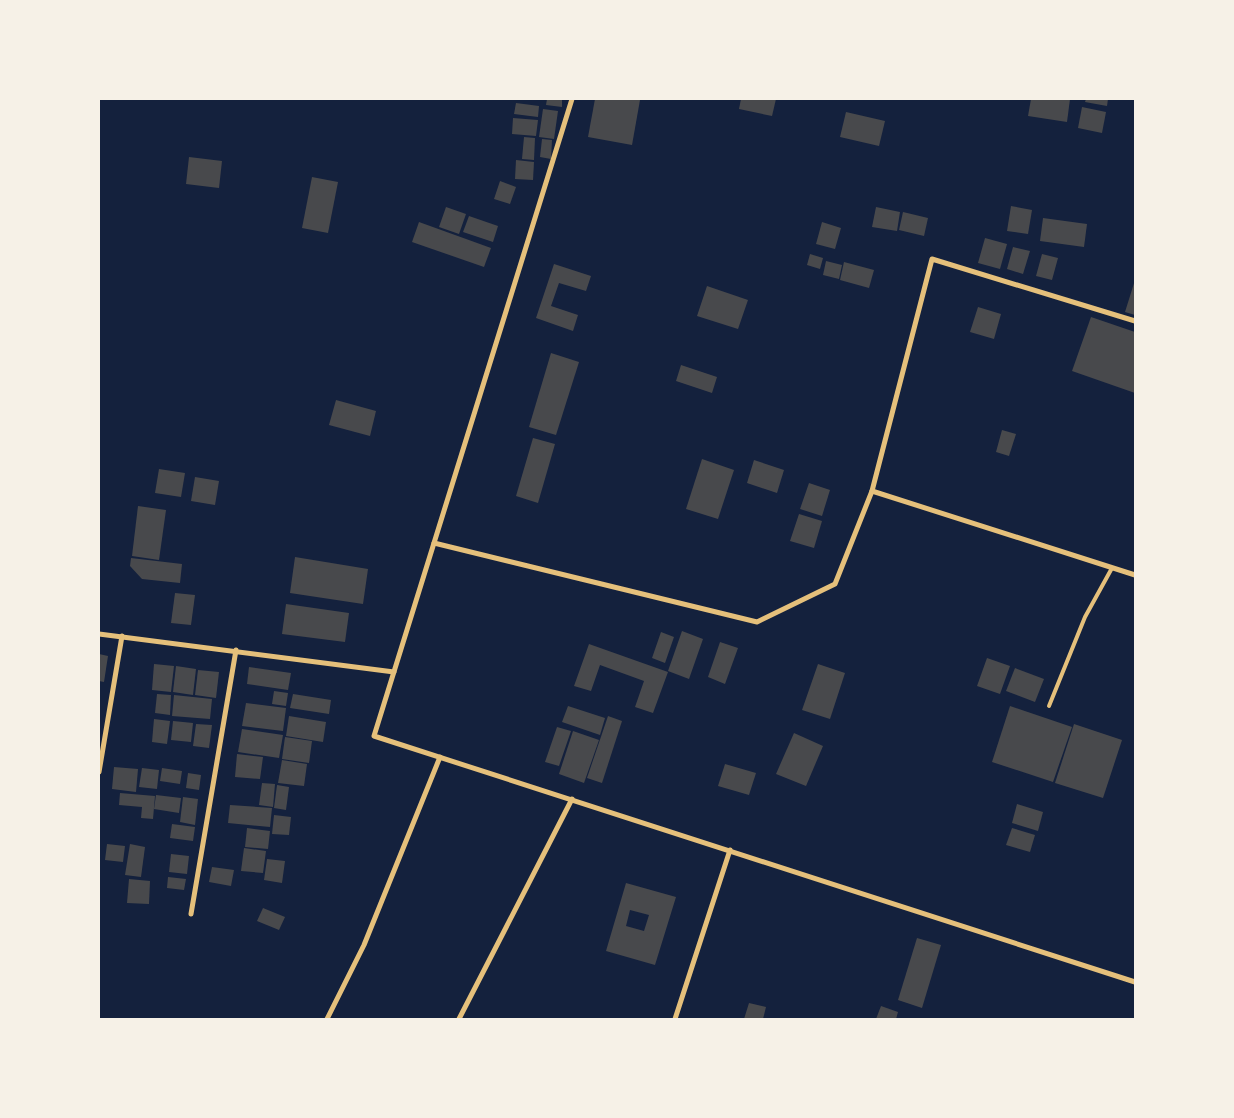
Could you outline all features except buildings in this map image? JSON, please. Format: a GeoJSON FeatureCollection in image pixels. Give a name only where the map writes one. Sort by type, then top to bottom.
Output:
{"type":"FeatureCollection","features":[{"type":"Feature","properties":{"kind":"street"},"geometry":{"type":"LineString","coordinates":[[572,99],[374,736],[1135,982]]}},
{"type":"Feature","properties":{"kind":"street"},"geometry":{"type":"LineString","coordinates":[[434,543],[757,622],[835,584],[872,491],[932,259],[1135,322]]}},
{"type":"Feature","properties":{"kind":"street"},"geometry":{"type":"LineString","coordinates":[[872,491],[1135,575]]}},
{"type":"Feature","properties":{"kind":"street"},"geometry":{"type":"LineString","coordinates":[[99,634],[236,650],[394,672]]}},
{"type":"Feature","properties":{"kind":"street"},"geometry":{"type":"LineString","coordinates":[[99,772],[122,636]]}},
{"type":"Feature","properties":{"kind":"street"},"geometry":{"type":"LineString","coordinates":[[191,914],[236,650]]}},
{"type":"Feature","properties":{"kind":"street"},"geometry":{"type":"LineString","coordinates":[[327,1019],[364,945],[440,757]]}},
{"type":"Feature","properties":{"kind":"street"},"geometry":{"type":"LineString","coordinates":[[459,1019],[572,799]]}},
{"type":"Feature","properties":{"kind":"street"},"geometry":{"type":"LineString","coordinates":[[675,1019],[730,850]]}},
{"type":"Feature","properties":{"kind":"lane"},"geometry":{"type":"LineString","coordinates":[[1048,706],[1085,617],[1112,568]]}}]}
